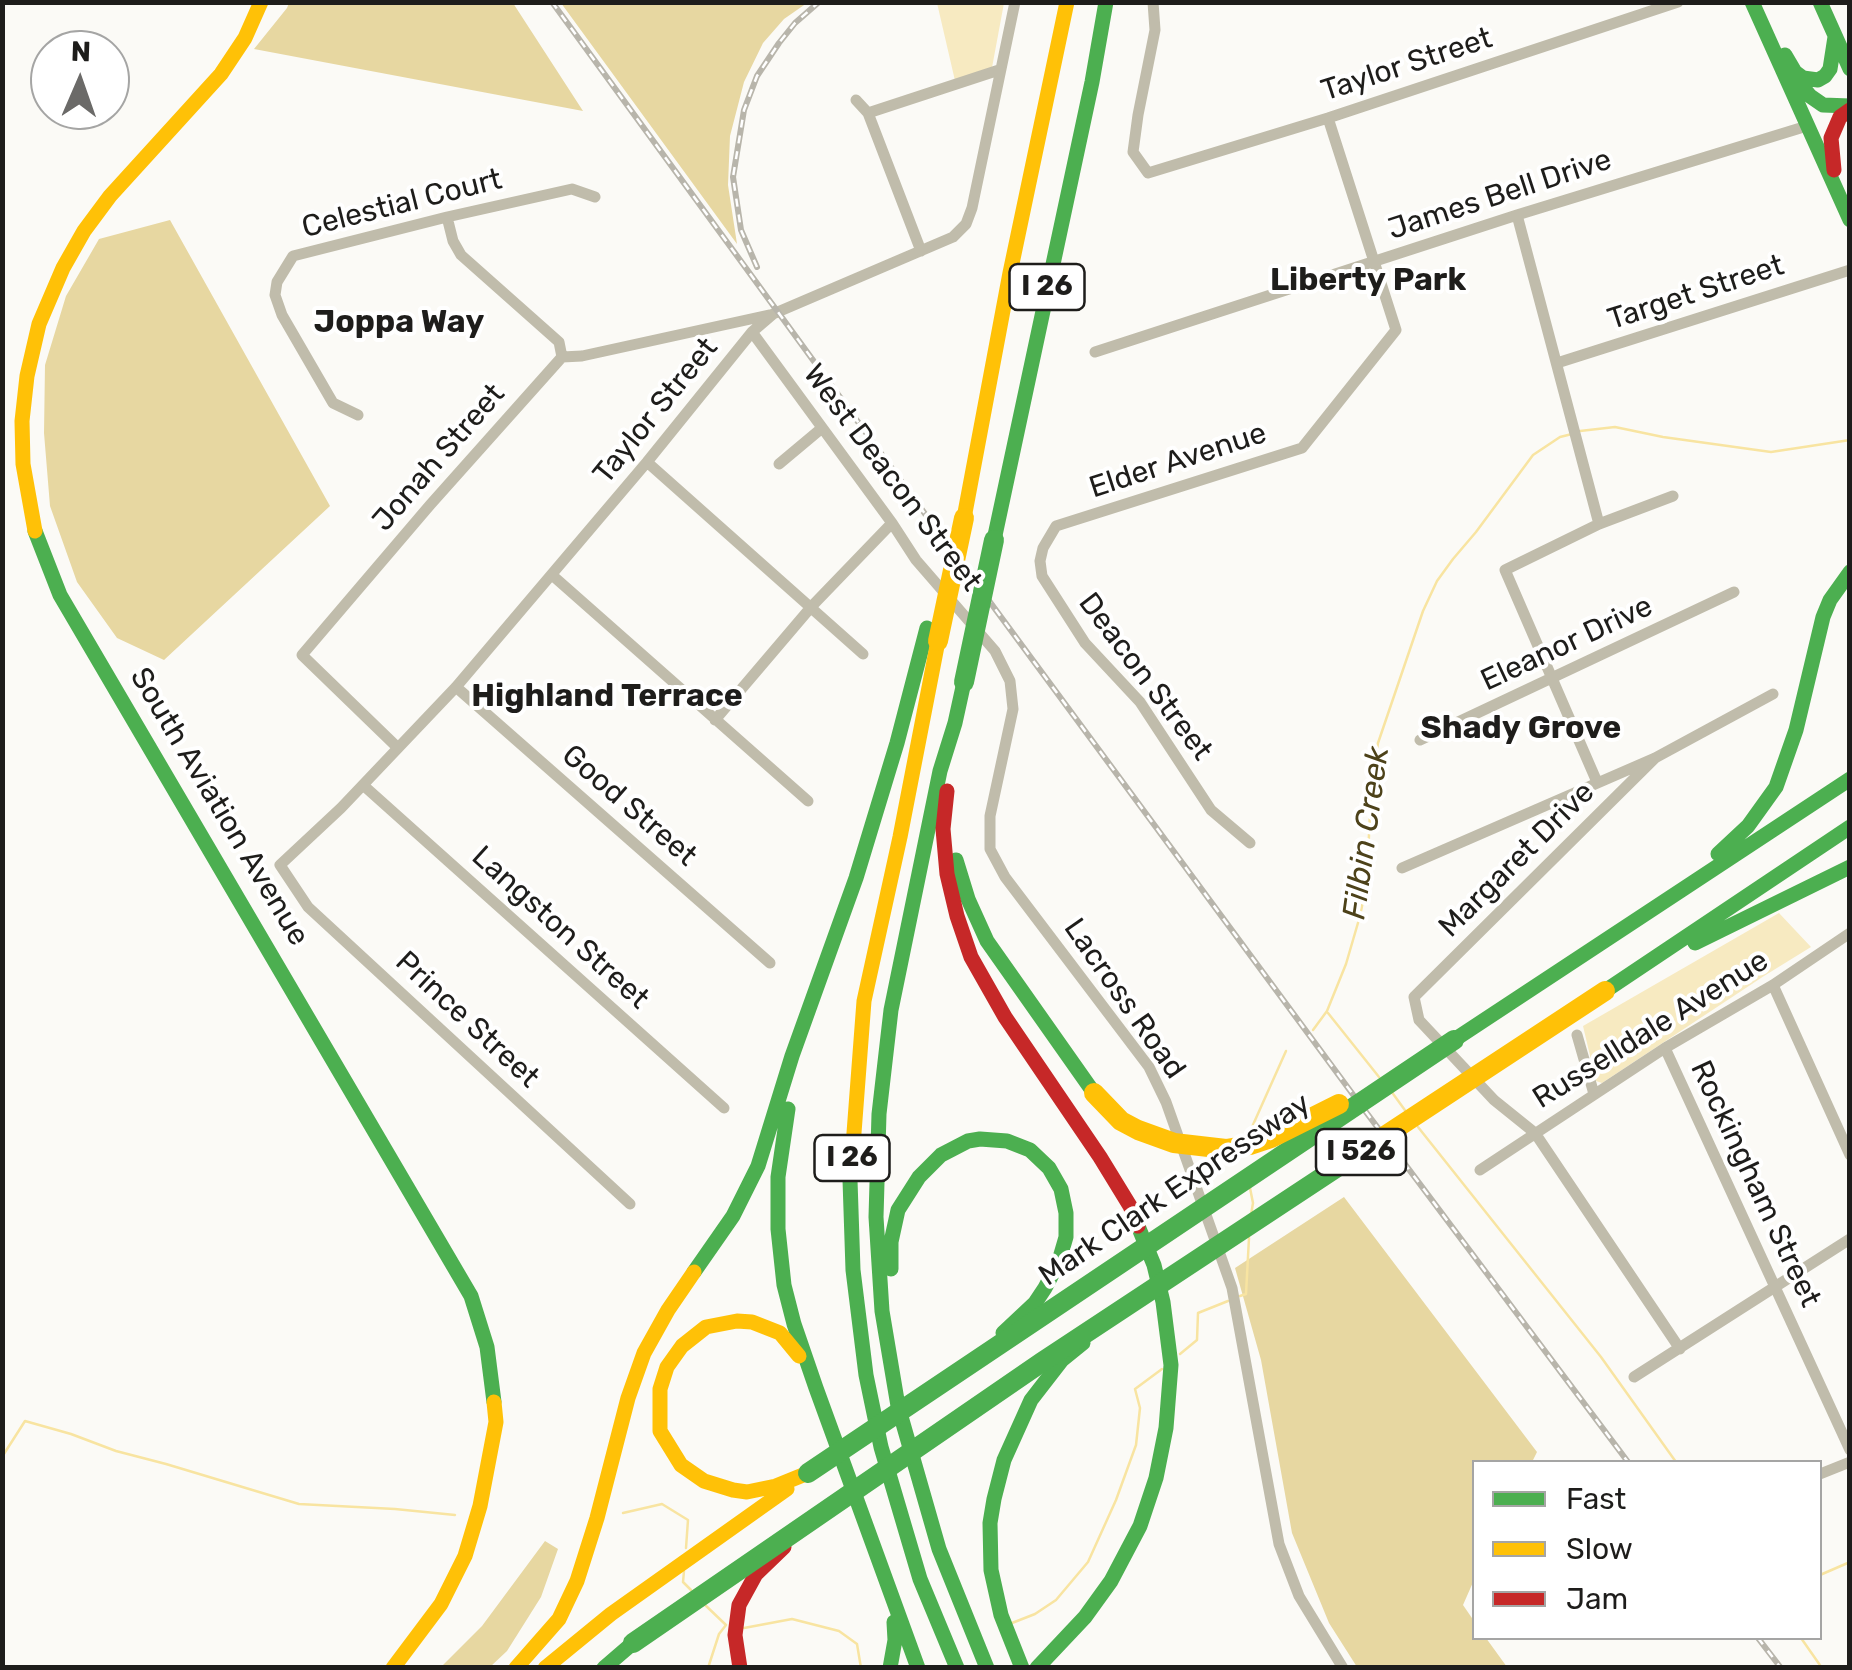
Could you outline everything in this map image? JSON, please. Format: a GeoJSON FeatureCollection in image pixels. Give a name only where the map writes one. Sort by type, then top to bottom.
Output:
{"type":"FeatureCollection","features":[{"type":"Feature","properties":{"kind":"main road","name":"South Aviation Avenue"},"geometry":{"type":"LineString","coordinates":[[262,2],[234,56],[110,196],[62,268],[39,324],[26,376],[23,464],[36,534],[60,596],[471,1296],[487,1346],[496,1422],[480,1506],[465,1556],[441,1604],[395,1664]]}},
{"type":"Feature","properties":{"kind":"main road","name":"I 26"},"geometry":{"type":"LineString","coordinates":[[957,1668],[920,1579],[880,1447],[855,1287],[850,1180],[864,1000],[900,837],[933,634],[972,484],[1010,273],[1067,2]]}},
{"type":"Feature","properties":{"kind":"main road","name":"I 26"},"geometry":{"type":"LineString","coordinates":[[987,1668],[939,1549],[892,1376],[882,1311],[876,1217],[883,1062],[923,850],[964,682],[1106,2]]}},
{"type":"Feature","properties":{"kind":"main road"},"geometry":{"type":"LineString","coordinates":[[1752,2],[1850,220]]}},
{"type":"Feature","properties":{"kind":"main road"},"geometry":{"type":"LineString","coordinates":[[1820,2],[1850,69]]}},
{"type":"Feature","properties":{"kind":"main road"},"geometry":{"type":"LineString","coordinates":[[1770,42],[1785,54],[1795,72],[1812,81],[1825,76],[1830,69],[1835,36]]}},
{"type":"Feature","properties":{"kind":"main road"},"geometry":{"type":"LineString","coordinates":[[1780,66],[1824,105],[1850,108]]}},
{"type":"Feature","properties":{"kind":"main road"},"geometry":{"type":"LineString","coordinates":[[1839,195],[1831,138],[1840,116],[1850,108]]}},
{"type":"Feature","properties":{"kind":"main road"},"geometry":{"type":"LineString","coordinates":[[1839,195],[1840,174],[1850,164]]}},
{"type":"Feature","properties":{"kind":"main road"},"geometry":{"type":"LineString","coordinates":[[1626,925],[1733,842],[1768,800],[1796,730],[1823,618],[1830,600],[1850,572]]}},
{"type":"Feature","properties":{"kind":"main road"},"geometry":{"type":"LineString","coordinates":[[516,1668],[558,1619],[569,1600],[585,1558],[644,1353],[752,1180],[933,634]]}},
{"type":"Feature","properties":{"kind":"main road"},"geometry":{"type":"LineString","coordinates":[[955,723],[952,845],[975,916],[987,942],[1094,1093],[1121,1121],[1174,1143],[1226,1149],[1250,1145],[1283,1133],[1454,1040]]}},
{"type":"Feature","properties":{"kind":"main road"},"geometry":{"type":"LineString","coordinates":[[952,765],[943,829],[947,874],[962,934],[1005,1017],[1130,1206],[1154,1264],[1168,1339],[1170,1396],[1162,1452],[1140,1526],[1111,1581],[1085,1617],[1036,1668]]}},
{"type":"Feature","properties":{"kind":"main road","name":"Mark Clark Expressway"},"geometry":{"type":"LineString","coordinates":[[544,1668],[611,1614],[974,1359],[1850,779]]}},
{"type":"Feature","properties":{"kind":"main road","name":"I 526"},"geometry":{"type":"LineString","coordinates":[[604,1668],[633,1643],[1042,1362],[1850,827]]}},
{"type":"Feature","properties":{"kind":"main road"},"geometry":{"type":"LineString","coordinates":[[1605,991],[1850,867]]}},
{"type":"Feature","properties":{"kind":"main road"},"geometry":{"type":"LineString","coordinates":[[812,1004],[780,1151],[778,1229],[782,1270],[816,1388],[918,1668]]}},
{"type":"Feature","properties":{"kind":"main road"},"geometry":{"type":"LineString","coordinates":[[892,1376],[890,1242],[898,1210],[940,1155],[968,1141],[992,1139],[1021,1146],[1038,1157],[1056,1178],[1064,1202],[1066,1237],[1060,1260],[1035,1303],[974,1359]]}},
{"type":"Feature","properties":{"kind":"main road"},"geometry":{"type":"LineString","coordinates":[[1022,1668],[998,1604],[990,1548],[994,1500],[1004,1460],[1020,1421],[1045,1380],[1062,1360],[1117,1314]]}},
{"type":"Feature","properties":{"kind":"main road"},"geometry":{"type":"LineString","coordinates":[[808,1473],[747,1492],[704,1482],[681,1465],[660,1431],[658,1402],[667,1367],[682,1346],[706,1327],[737,1321],[752,1322],[780,1334],[791,1344],[816,1388]]}},
{"type":"Feature","properties":{"kind":"main road"},"geometry":{"type":"LineString","coordinates":[[740,1668],[735,1647],[736,1620],[747,1587],[772,1558],[832,1504]]}},
{"type":"Feature","properties":{"kind":"main road"},"geometry":{"type":"LineString","coordinates":[[889,1590],[895,1640],[890,1668]]}},
{"type":"Feature","properties":{"kind":"street","name":"Taylor Street"},"geometry":{"type":"LineString","coordinates":[[280,865],[456,687],[648,462],[752,332],[773,314],[953,237],[966,224],[1014,2]]}},
{"type":"Feature","properties":{"kind":"street","name":"Taylor Street"},"geometry":{"type":"LineString","coordinates":[[1153,2],[1155,30],[1133,152],[1148,174],[1678,2]]}},
{"type":"Feature","properties":{"kind":"street"},"geometry":{"type":"LineString","coordinates":[[868,113],[999,70]]}},
{"type":"Feature","properties":{"kind":"street"},"geometry":{"type":"LineString","coordinates":[[856,100],[868,113],[922,250]]}},
{"type":"Feature","properties":{"kind":"street","name":"Elder Avenue"},"geometry":{"type":"LineString","coordinates":[[1056,526],[1302,448],[1396,330],[1328,118]]}},
{"type":"Feature","properties":{"kind":"street","name":"James Bell Drive"},"geometry":{"type":"LineString","coordinates":[[1094,352],[1808,126]]}},
{"type":"Feature","properties":{"kind":"street","name":"Celestial Court"},"geometry":{"type":"LineString","coordinates":[[358,415],[333,403],[282,314],[275,295],[292,256],[572,189],[595,197]]}},
{"type":"Feature","properties":{"kind":"street"},"geometry":{"type":"LineString","coordinates":[[1517,215],[1600,524]]}},
{"type":"Feature","properties":{"kind":"street"},"geometry":{"type":"LineString","coordinates":[[446,217],[453,242],[462,255],[559,342],[562,356],[582,356],[773,314]]}},
{"type":"Feature","properties":{"kind":"street","name":"Target Street"},"geometry":{"type":"LineString","coordinates":[[1557,362],[1850,270]]}},
{"type":"Feature","properties":{"kind":"street","name":"West Deacon Street"},"geometry":{"type":"LineString","coordinates":[[752,332],[916,560],[995,650]]}},
{"type":"Feature","properties":{"kind":"street","name":"Jonah Street"},"geometry":{"type":"LineString","coordinates":[[398,748],[302,655],[562,356]]}},
{"type":"Feature","properties":{"kind":"street"},"geometry":{"type":"LineString","coordinates":[[779,464],[822,428]]}},
{"type":"Feature","properties":{"kind":"street"},"geometry":{"type":"LineString","coordinates":[[648,462],[863,654]]}},
{"type":"Feature","properties":{"kind":"street"},"geometry":{"type":"LineString","coordinates":[[1596,782],[1505,570],[1600,524],[1673,496]]}},
{"type":"Feature","properties":{"kind":"street"},"geometry":{"type":"LineString","coordinates":[[715,720],[812,606],[892,523]]}},
{"type":"Feature","properties":{"kind":"street","name":"Deacon Street"},"geometry":{"type":"LineString","coordinates":[[1056,526],[1040,562],[1051,592],[1085,643],[1140,702],[1211,810],[1250,842]]}},
{"type":"Feature","properties":{"kind":"street"},"geometry":{"type":"LineString","coordinates":[[552,575],[808,801]]}},
{"type":"Feature","properties":{"kind":"street","name":"Eleanor Drive"},"geometry":{"type":"LineString","coordinates":[[1420,740],[1734,592]]}},
{"type":"Feature","properties":{"kind":"street","name":"Lacross Road"},"geometry":{"type":"LineString","coordinates":[[995,650],[1010,681],[1014,709],[990,816],[990,849],[1005,877],[1149,1067],[1166,1102],[1232,1288],[1278,1544],[1299,1596],[1342,1668]]}},
{"type":"Feature","properties":{"kind":"street","name":"Good Street"},"geometry":{"type":"LineString","coordinates":[[456,687],[770,964]]}},
{"type":"Feature","properties":{"kind":"street"},"geometry":{"type":"LineString","coordinates":[[1402,868],[1655,758],[1772,694]]}},
{"type":"Feature","properties":{"kind":"street","name":"Margaret Drive"},"geometry":{"type":"LineString","coordinates":[[1535,1133],[1494,1100],[1419,1020],[1414,997],[1655,758]]}},
{"type":"Feature","properties":{"kind":"street","name":"Langston Street"},"geometry":{"type":"LineString","coordinates":[[363,785],[724,1108]]}},
{"type":"Feature","properties":{"kind":"street","name":"Prince Street"},"geometry":{"type":"LineString","coordinates":[[280,865],[308,906],[630,1204]]}},
{"type":"Feature","properties":{"kind":"street","name":"Russelldale Avenue"},"geometry":{"type":"LineString","coordinates":[[1480,1170],[1850,933]]}},
{"type":"Feature","properties":{"kind":"street"},"geometry":{"type":"LineString","coordinates":[[1772,985],[1850,1155]]}},
{"type":"Feature","properties":{"kind":"street"},"geometry":{"type":"LineString","coordinates":[[1577,1035],[1594,1094]]}},
{"type":"Feature","properties":{"kind":"street","name":"Rockingham Street"},"geometry":{"type":"LineString","coordinates":[[1665,1048],[1850,1450]]}},
{"type":"Feature","properties":{"kind":"street"},"geometry":{"type":"LineString","coordinates":[[1535,1133],[1680,1349]]}},
{"type":"Feature","properties":{"kind":"street"},"geometry":{"type":"LineString","coordinates":[[1634,1377],[1850,1239]]}},
{"type":"Feature","properties":{"kind":"street"},"geometry":{"type":"LineString","coordinates":[[1822,1473],[1850,1462]]}},
{"type":"Feature","properties":{"kind":"shaded area"},"geometry":{"type":"Polygon","coordinates":[[[289,3],[513,3],[583,111],[254,49],[289,3]]]}},
{"type":"Feature","properties":{"kind":"shaded area"},"geometry":{"type":"Polygon","coordinates":[[[561,3],[807,3],[784,19],[763,43],[744,82],[730,136],[728,185],[737,244],[561,3]]]}},
{"type":"Feature","properties":{"kind":"shaded area"},"geometry":{"type":"Polygon","coordinates":[[[937,3],[1004,3],[991,73],[956,85],[937,3]]]}},
{"type":"Feature","properties":{"kind":"shaded area"},"geometry":{"type":"Polygon","coordinates":[[[170,220],[330,506],[164,660],[117,638],[77,582],[50,506],[44,433],[45,365],[66,296],[99,239],[170,220]]]}},
{"type":"Feature","properties":{"kind":"shaded area"},"geometry":{"type":"Polygon","coordinates":[[[1779,913],[1811,947],[1602,1083],[1596,1081],[1583,1026],[1779,913]]]}},
{"type":"Feature","properties":{"kind":"shaded area"},"geometry":{"type":"Polygon","coordinates":[[[1344,1197],[1537,1452],[1533,1460],[1472,1460],[1472,1585],[1463,1605],[1472,1618],[1472,1640],[1487,1640],[1507,1667],[1357,1667],[1329,1623],[1292,1533],[1261,1360],[1235,1268],[1344,1197]]]}},
{"type":"Feature","properties":{"kind":"shaded area"},"geometry":{"type":"Polygon","coordinates":[[[545,1541],[558,1549],[541,1597],[507,1651],[490,1667],[441,1667],[482,1626],[545,1541]]]}},
{"type":"Feature","properties":{"kind":"waterway","name":"Filbin Creek"},"geometry":{"type":"LineString","coordinates":[[1580,431],[1615,427],[1771,452],[1850,440]]}},
{"type":"Feature","properties":{"kind":"waterway","name":"Filbin Creek"},"geometry":{"type":"LineString","coordinates":[[1313,1030],[1327,1011],[1360,916],[1367,881],[1371,788],[1378,743],[1423,611],[1437,581],[1533,455],[1560,437],[1572,434]]}},
{"type":"Feature","properties":{"kind":"waterway"},"geometry":{"type":"LineString","coordinates":[[1328,1013],[1379,1077]]}},
{"type":"Feature","properties":{"kind":"waterway","name":"Filbin Creek"},"geometry":{"type":"LineString","coordinates":[[1248,1136],[1286,1051]]}},
{"type":"Feature","properties":{"kind":"waterway"},"geometry":{"type":"LineString","coordinates":[[1391,1091],[1407,1113]]}},
{"type":"Feature","properties":{"kind":"waterway"},"geometry":{"type":"LineString","coordinates":[[1418,1127],[1601,1357],[1675,1460]]}},
{"type":"Feature","properties":{"kind":"waterway","name":"Filbin Creek"},"geometry":{"type":"LineString","coordinates":[[1250,1188],[1251,1215]]}},
{"type":"Feature","properties":{"kind":"waterway","name":"Filbin Creek"},"geometry":{"type":"LineString","coordinates":[[1240,1296],[1246,1294],[1249,1238]]}},
{"type":"Feature","properties":{"kind":"waterway","name":"Filbin Creek"},"geometry":{"type":"LineString","coordinates":[[1180,1354],[1197,1340],[1198,1313],[1228,1301]]}},
{"type":"Feature","properties":{"kind":"waterway","name":"Filbin Creek"},"geometry":{"type":"LineString","coordinates":[[1012,1623],[1056,1600],[1088,1562],[1136,1445],[1140,1408],[1135,1389],[1162,1369]]}},
{"type":"Feature","properties":{"kind":"waterway"},"geometry":{"type":"LineString","coordinates":[[2,1457],[25,1421],[299,1504],[455,1515]]}},
{"type":"Feature","properties":{"kind":"waterway"},"geometry":{"type":"LineString","coordinates":[[623,1513],[662,1504],[688,1520],[686,1548]]}},
{"type":"Feature","properties":{"kind":"waterway"},"geometry":{"type":"LineString","coordinates":[[1822,1574],[1850,1562]]}},
{"type":"Feature","properties":{"kind":"waterway"},"geometry":{"type":"LineString","coordinates":[[684,1571],[683,1582],[691,1590]]}},
{"type":"Feature","properties":{"kind":"waterway"},"geometry":{"type":"LineString","coordinates":[[703,1603],[726,1625]]}},
{"type":"Feature","properties":{"kind":"waterway"},"geometry":{"type":"LineString","coordinates":[[744,1628],[792,1619],[839,1631],[857,1644],[861,1668]]}},
{"type":"Feature","properties":{"kind":"waterway","name":"Filbin Creek"},"geometry":{"type":"LineString","coordinates":[[708,1668],[726,1625]]}},
{"type":"Feature","properties":{"kind":"waterway"},"geometry":{"type":"LineString","coordinates":[[1802,1640],[1822,1668]]}},
{"type":"Feature","properties":{"kind":"railway"},"geometry":{"type":"LineString","coordinates":[[552,2],[931,522],[1627,1460]]}},
{"type":"Feature","properties":{"kind":"railway"},"geometry":{"type":"LineString","coordinates":[[757,267],[741,230],[733,177],[744,110],[757,76],[779,43],[819,2]]}},
{"type":"Feature","properties":{"kind":"railway"},"geometry":{"type":"LineString","coordinates":[[1760,1640],[1781,1668]]}},
{"type":"Feature","properties":{"kind":"traffic: fast"},"geometry":{"type":"LineString","coordinates":[[994,540],[1106,2]]}},
{"type":"Feature","properties":{"kind":"traffic: fast"},"geometry":{"type":"LineString","coordinates":[[1752,2],[1850,220]]}},
{"type":"Feature","properties":{"kind":"traffic: fast"},"geometry":{"type":"LineString","coordinates":[[1820,2],[1850,69]]}},
{"type":"Feature","properties":{"kind":"traffic: fast"},"geometry":{"type":"LineString","coordinates":[[1785,55],[1795,72],[1803,78],[1818,80],[1830,69],[1835,37]]}},
{"type":"Feature","properties":{"kind":"traffic: fast"},"geometry":{"type":"LineString","coordinates":[[1793,75],[1823,105],[1850,106]]}},
{"type":"Feature","properties":{"kind":"traffic: fast"},"geometry":{"type":"LineString","coordinates":[[35,531],[60,595],[471,1296],[487,1347],[494,1402]]}},
{"type":"Feature","properties":{"kind":"traffic: fast"},"geometry":{"type":"LineString","coordinates":[[964,682],[994,540]]}},
{"type":"Feature","properties":{"kind":"traffic: fast"},"geometry":{"type":"LineString","coordinates":[[1718,854],[1748,826],[1776,787],[1796,730],[1823,617],[1850,572]]}},
{"type":"Feature","properties":{"kind":"traffic: fast"},"geometry":{"type":"LineString","coordinates":[[694,1272],[733,1216],[758,1166],[792,1056],[856,878],[927,628]]}},
{"type":"Feature","properties":{"kind":"traffic: fast"},"geometry":{"type":"LineString","coordinates":[[964,682],[940,771],[891,1010],[879,1114],[876,1217],[882,1311],[898,1406],[939,1549],[987,1668]]}},
{"type":"Feature","properties":{"kind":"traffic: fast"},"geometry":{"type":"LineString","coordinates":[[1454,1040],[1850,779]]}},
{"type":"Feature","properties":{"kind":"traffic: fast"},"geometry":{"type":"LineString","coordinates":[[1605,991],[1850,827]]}},
{"type":"Feature","properties":{"kind":"traffic: fast"},"geometry":{"type":"LineString","coordinates":[[956,860],[987,941],[1094,1093]]}},
{"type":"Feature","properties":{"kind":"traffic: fast"},"geometry":{"type":"LineString","coordinates":[[1695,943],[1850,867]]}},
{"type":"Feature","properties":{"kind":"traffic: fast"},"geometry":{"type":"LineString","coordinates":[[808,1473],[1454,1040]]}},
{"type":"Feature","properties":{"kind":"traffic: fast"},"geometry":{"type":"LineString","coordinates":[[788,1109],[778,1177],[784,1285],[816,1388],[918,1668]]}},
{"type":"Feature","properties":{"kind":"traffic: fast"},"geometry":{"type":"LineString","coordinates":[[891,1269],[891,1242],[898,1210],[919,1177],[941,1155],[980,1139],[1007,1141],[1030,1150],[1049,1168],[1061,1189],[1066,1237],[1045,1288],[1003,1333]]}},
{"type":"Feature","properties":{"kind":"traffic: fast"},"geometry":{"type":"LineString","coordinates":[[633,1643],[1042,1362],[1380,1139]]}},
{"type":"Feature","properties":{"kind":"traffic: fast"},"geometry":{"type":"LineString","coordinates":[[853,1146],[853,1270],[866,1375],[881,1447],[920,1579],[957,1668]]}},
{"type":"Feature","properties":{"kind":"traffic: fast"},"geometry":{"type":"LineString","coordinates":[[1037,1668],[1085,1617],[1111,1581],[1140,1526],[1156,1478],[1166,1428],[1171,1365],[1163,1302],[1154,1265],[1138,1226]]}},
{"type":"Feature","properties":{"kind":"traffic: fast"},"geometry":{"type":"LineString","coordinates":[[1022,1668],[1001,1615],[991,1570],[994,1499],[1004,1460],[1031,1400],[1062,1360],[1083,1343]]}},
{"type":"Feature","properties":{"kind":"traffic: fast"},"geometry":{"type":"LineString","coordinates":[[890,1668],[894,1622]]}},
{"type":"Feature","properties":{"kind":"traffic: fast"},"geometry":{"type":"LineString","coordinates":[[604,1668],[633,1643]]}},
{"type":"Feature","properties":{"kind":"traffic: slow"},"geometry":{"type":"LineString","coordinates":[[35,531],[23,464],[22,421],[39,324],[84,231],[110,196],[221,74],[245,38],[261,2]]}},
{"type":"Feature","properties":{"kind":"traffic: slow"},"geometry":{"type":"LineString","coordinates":[[964,518],[1067,2]]}},
{"type":"Feature","properties":{"kind":"traffic: slow"},"geometry":{"type":"LineString","coordinates":[[938,641],[964,518]]}},
{"type":"Feature","properties":{"kind":"traffic: slow"},"geometry":{"type":"LineString","coordinates":[[853,1146],[864,1001],[938,641]]}},
{"type":"Feature","properties":{"kind":"traffic: slow"},"geometry":{"type":"LineString","coordinates":[[1380,1139],[1605,991]]}},
{"type":"Feature","properties":{"kind":"traffic: slow"},"geometry":{"type":"LineString","coordinates":[[1094,1093],[1121,1121],[1138,1130],[1174,1143],[1226,1149],[1271,1138],[1339,1104]]}},
{"type":"Feature","properties":{"kind":"traffic: slow"},"geometry":{"type":"LineString","coordinates":[[516,1668],[559,1619],[577,1581],[644,1353],[694,1272]]}},
{"type":"Feature","properties":{"kind":"traffic: slow"},"geometry":{"type":"LineString","coordinates":[[799,1356],[780,1333],[752,1322],[706,1327],[682,1346],[667,1367],[660,1389],[660,1431],[681,1465],[704,1481],[733,1490],[747,1492],[776,1486],[808,1473]]}},
{"type":"Feature","properties":{"kind":"traffic: slow"},"geometry":{"type":"LineString","coordinates":[[393,1668],[441,1604],[465,1556],[480,1506],[496,1422],[494,1402]]}},
{"type":"Feature","properties":{"kind":"traffic: slow"},"geometry":{"type":"LineString","coordinates":[[545,1668],[611,1614],[787,1489]]}},
{"type":"Feature","properties":{"kind":"traffic: jam"},"geometry":{"type":"LineString","coordinates":[[1834,170],[1831,138],[1840,117],[1850,110]]}},
{"type":"Feature","properties":{"kind":"traffic: jam"},"geometry":{"type":"LineString","coordinates":[[947,791],[943,829],[947,874],[971,957],[1005,1017],[1100,1157],[1138,1226]]}},
{"type":"Feature","properties":{"kind":"traffic: jam"},"geometry":{"type":"LineString","coordinates":[[740,1668],[735,1635],[739,1605],[756,1574],[784,1547]]}},
{"type":"Feature","properties":{"kind":"district","name":"Liberty Park"},"geometry":{"type":"Point","coordinates":[1368,281]}},
{"type":"Feature","properties":{"kind":"district","name":"Joppa Way"},"geometry":{"type":"Point","coordinates":[399,323]}},
{"type":"Feature","properties":{"kind":"district","name":"Highland Terrace"},"geometry":{"type":"Point","coordinates":[607,697]}},
{"type":"Feature","properties":{"kind":"district","name":"Shady Grove"},"geometry":{"type":"Point","coordinates":[1521,729]}}]}
